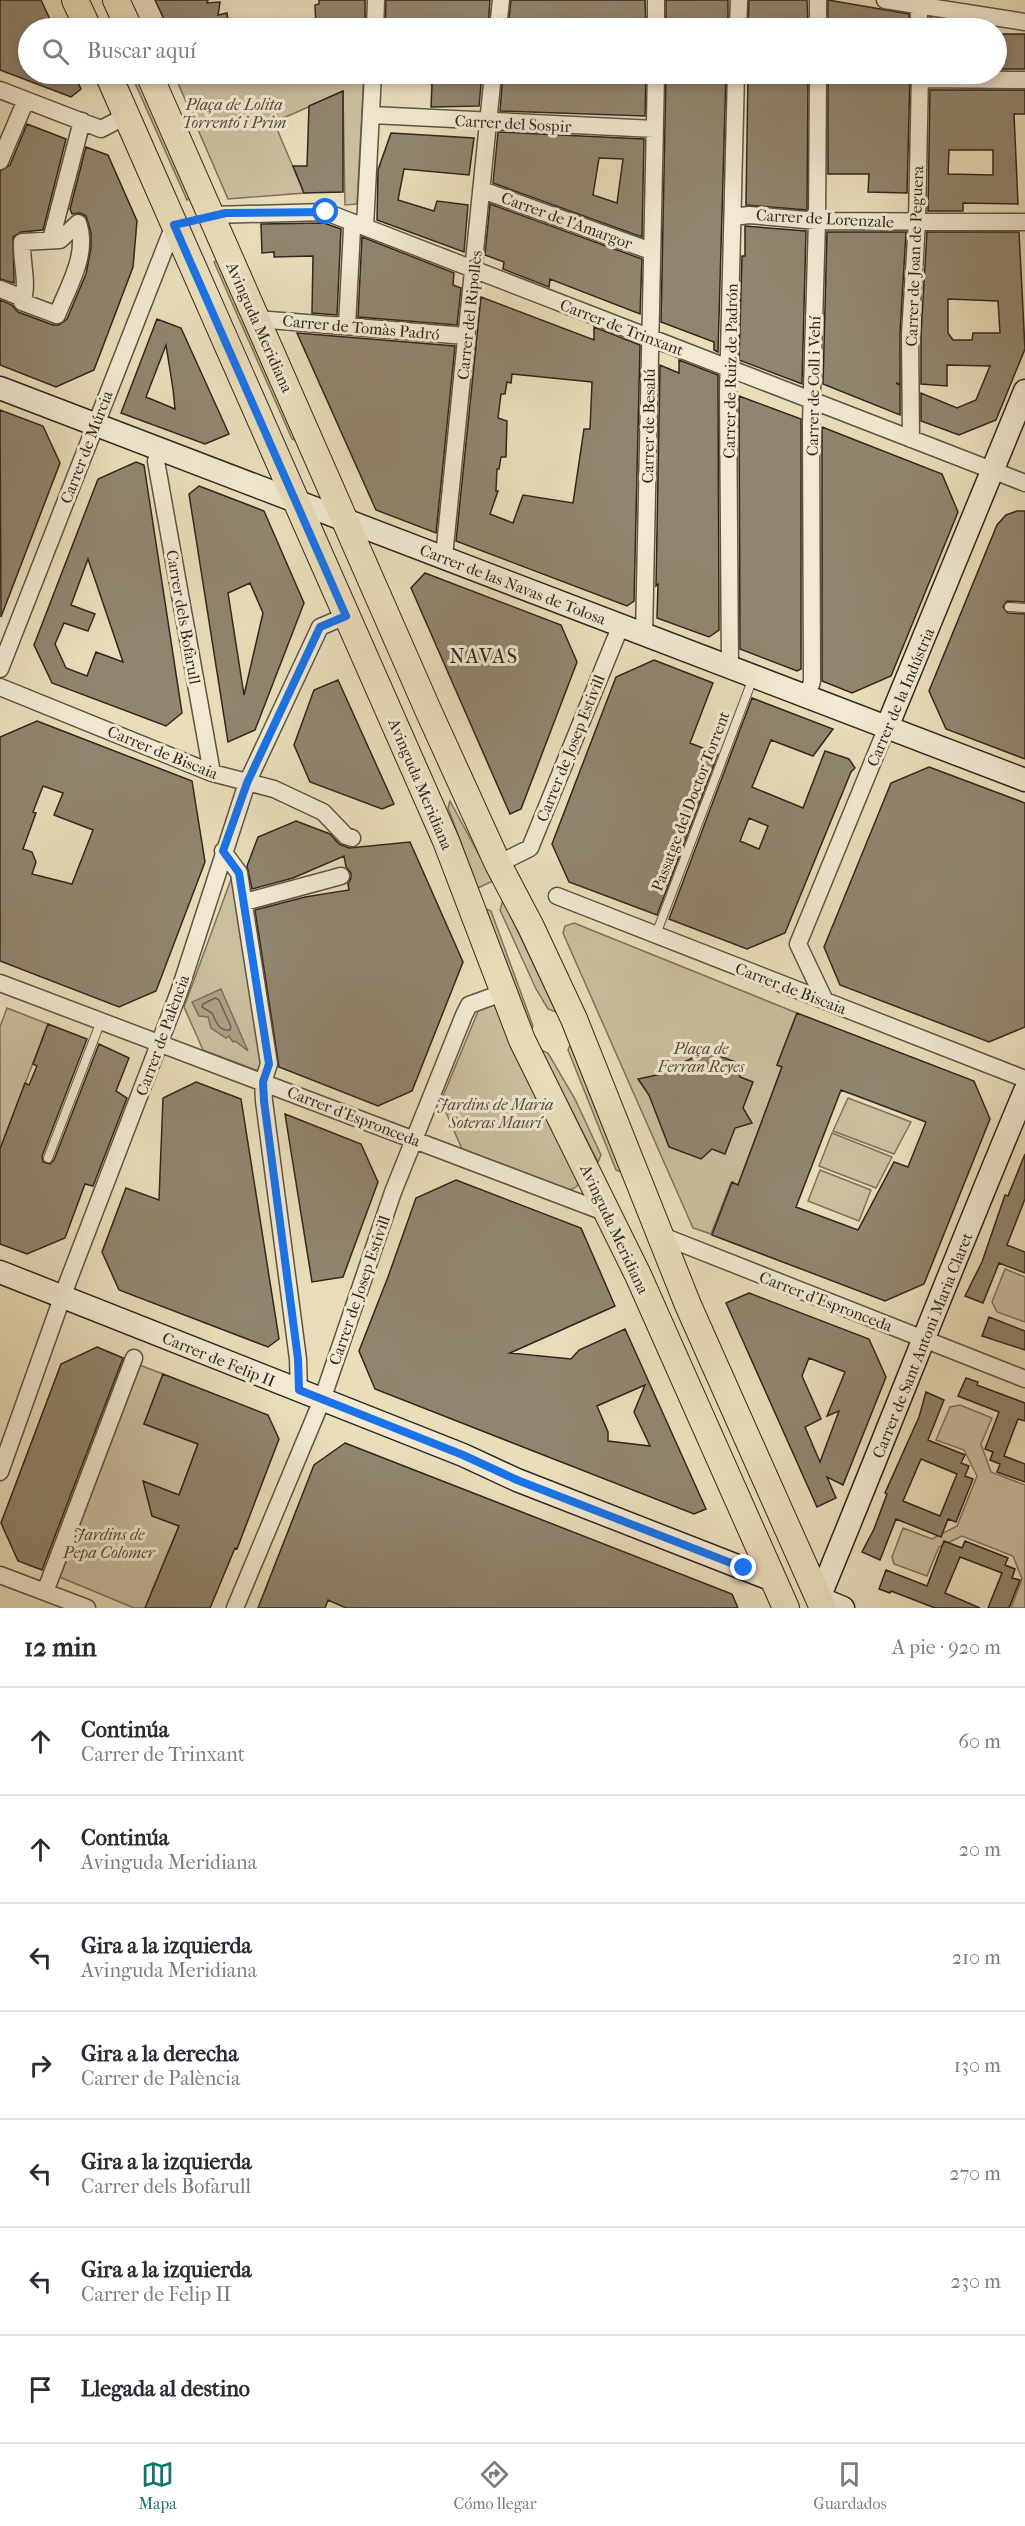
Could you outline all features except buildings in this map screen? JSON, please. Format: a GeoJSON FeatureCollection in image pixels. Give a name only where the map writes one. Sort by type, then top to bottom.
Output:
{"type":"FeatureCollection","features":[{"type":"Feature","properties":{"kind":"main road"},"geometry":{"type":"LineString","coordinates":[[75,0],[83,18]]}},
{"type":"Feature","properties":{"kind":"main road"},"geometry":{"type":"LineString","coordinates":[[116,0],[124,18]]}},
{"type":"Feature","properties":{"kind":"main road","name":"Avinguda Meridiana"},"geometry":{"type":"LineString","coordinates":[[112,84],[446,841],[502,993],[522,1040],[608,1213],[786,1608]]}},
{"type":"Feature","properties":{"kind":"main road","name":"Avinguda Meridiana"},"geometry":{"type":"LineString","coordinates":[[153,84],[345,520],[574,1019],[699,1329],[821,1603]]}},
{"type":"Feature","properties":{"kind":"main road"},"geometry":{"type":"LineString","coordinates":[[174,225],[212,215]]}},
{"type":"Feature","properties":{"kind":"main road","name":"Carrer de las Navas de Tolosa"},"geometry":{"type":"LineString","coordinates":[[0,388],[1025,780]]}},
{"type":"Feature","properties":{"kind":"main road","name":"Carrer de la Indústria"},"geometry":{"type":"LineString","coordinates":[[887,727],[1025,391]]}},
{"type":"Feature","properties":{"kind":"main road","name":"Carrer de Sant Antoni Maria Claret"},"geometry":{"type":"LineString","coordinates":[[821,1603],[944,1286],[1025,1091]]}},
{"type":"Feature","properties":{"kind":"main road"},"geometry":{"type":"LineString","coordinates":[[608,1213],[660,1235]]}},
{"type":"Feature","properties":{"kind":"main road","name":"Carrer de Felip II"},"geometry":{"type":"LineString","coordinates":[[0,1272],[463,1455],[517,1480],[773,1580]]}},
{"type":"Feature","properties":{"kind":"main road"},"geometry":{"type":"LineString","coordinates":[[773,1580],[821,1603],[843,1608]]}},
{"type":"Feature","properties":{"kind":"street"},"geometry":{"type":"LineString","coordinates":[[375,18],[376,0]]}},
{"type":"Feature","properties":{"kind":"street"},"geometry":{"type":"LineString","coordinates":[[499,18],[501,0]]}},
{"type":"Feature","properties":{"kind":"street"},"geometry":{"type":"LineString","coordinates":[[656,0],[656,18]]}},
{"type":"Feature","properties":{"kind":"street"},"geometry":{"type":"LineString","coordinates":[[738,18],[739,0]]}},
{"type":"Feature","properties":{"kind":"street"},"geometry":{"type":"LineString","coordinates":[[818,0],[818,18]]}},
{"type":"Feature","properties":{"kind":"street"},"geometry":{"type":"LineString","coordinates":[[885,0],[919,3],[1003,18]]}},
{"type":"Feature","properties":{"kind":"street"},"geometry":{"type":"LineString","coordinates":[[1007,19],[1025,22]]}},
{"type":"Feature","properties":{"kind":"street"},"geometry":{"type":"LineString","coordinates":[[1007,79],[1025,80]]}},
{"type":"Feature","properties":{"kind":"street"},"geometry":{"type":"LineString","coordinates":[[348,326],[372,115],[373,84]]}},
{"type":"Feature","properties":{"kind":"street","name":"Carrer del Ripollès"},"geometry":{"type":"LineString","coordinates":[[444,556],[492,84]]}},
{"type":"Feature","properties":{"kind":"street","name":"Carrer de Besalú"},"geometry":{"type":"LineString","coordinates":[[644,634],[656,84]]}},
{"type":"Feature","properties":{"kind":"street","name":"Carrer de Ruiz de Padrón"},"geometry":{"type":"LineString","coordinates":[[730,668],[729,368],[736,84]]}},
{"type":"Feature","properties":{"kind":"street","name":"Carrer de Coll i Vehí"},"geometry":{"type":"LineString","coordinates":[[807,698],[812,681],[811,400],[817,221],[818,84]]}},
{"type":"Feature","properties":{"kind":"street","name":"Carrer de Joan de Peguera"},"geometry":{"type":"LineString","coordinates":[[911,439],[910,334],[917,222],[920,84]]}},
{"type":"Feature","properties":{"kind":"street"},"geometry":{"type":"LineString","coordinates":[[0,90],[101,129],[126,116]]}},
{"type":"Feature","properties":{"kind":"street"},"geometry":{"type":"LineString","coordinates":[[0,161],[26,100]]}},
{"type":"Feature","properties":{"kind":"street","name":"Carrer del Sospir"},"geometry":{"type":"LineString","coordinates":[[372,115],[655,129]]}},
{"type":"Feature","properties":{"kind":"street"},"geometry":{"type":"LineString","coordinates":[[51,236],[82,121]]}},
{"type":"Feature","properties":{"kind":"street","name":"Carrer de l'Amargor"},"geometry":{"type":"LineString","coordinates":[[482,190],[651,251]]}},
{"type":"Feature","properties":{"kind":"street","name":"Carrer de Trinxant"},"geometry":{"type":"LineString","coordinates":[[212,215],[326,212],[359,228],[474,269],[1025,483]]}},
{"type":"Feature","properties":{"kind":"street","name":"Carrer de Lorenzale"},"geometry":{"type":"LineString","coordinates":[[733,217],[748,215],[817,221],[1025,222]]}},
{"type":"Feature","properties":{"kind":"street"},"geometry":{"type":"LineString","coordinates":[[78,223],[82,235],[81,255],[57,315],[22,302],[25,295],[21,259],[22,242],[60,240],[78,223]]}},
{"type":"Feature","properties":{"kind":"street","name":"Carrer de Múrcia"},"geometry":{"type":"LineString","coordinates":[[0,669],[94,424],[174,225]]}},
{"type":"Feature","properties":{"kind":"street"},"geometry":{"type":"LineString","coordinates":[[0,289],[20,297]]}},
{"type":"Feature","properties":{"kind":"street","name":"Carrer de Tomàs Padró"},"geometry":{"type":"LineString","coordinates":[[257,319],[466,336]]}},
{"type":"Feature","properties":{"kind":"street","name":"Carrer dels Bofarull"},"geometry":{"type":"LineString","coordinates":[[156,461],[212,773]]}},
{"type":"Feature","properties":{"kind":"street","name":"Carrer de Palència"},"geometry":{"type":"LineString","coordinates":[[0,1472],[63,1297],[179,992],[247,783],[320,627],[346,616]]}},
{"type":"Feature","properties":{"kind":"street","name":"Carrer de Josep Estivill"},"geometry":{"type":"LineString","coordinates":[[503,862],[530,848],[621,625]]}},
{"type":"Feature","properties":{"kind":"street","name":"Carrer de Biscaia"},"geometry":{"type":"LineString","coordinates":[[0,687],[212,773],[274,789],[323,812],[346,836],[352,838]]}},
{"type":"Feature","properties":{"kind":"street","name":"Carrer de la Indústria"},"geometry":{"type":"LineString","coordinates":[[825,1001],[798,944],[887,727]]}},
{"type":"Feature","properties":{"kind":"street"},"geometry":{"type":"LineString","coordinates":[[223,851],[239,873],[269,1064],[263,1082],[298,1359],[299,1390]]}},
{"type":"Feature","properties":{"kind":"street"},"geometry":{"type":"LineString","coordinates":[[245,902],[341,876]]}},
{"type":"Feature","properties":{"kind":"street","name":"Carrer de Biscaia"},"geometry":{"type":"LineString","coordinates":[[557,896],[655,937],[1025,1079]]}},
{"type":"Feature","properties":{"kind":"street","name":"Carrer d'Espronceda"},"geometry":{"type":"LineString","coordinates":[[0,983],[608,1213]]}},
{"type":"Feature","properties":{"kind":"street","name":"Carrer de Josep Estivill"},"geometry":{"type":"LineString","coordinates":[[236,1608],[322,1400],[393,1192],[469,1005],[502,993]]}},
{"type":"Feature","properties":{"kind":"street","name":"Carrer d'Espronceda"},"geometry":{"type":"LineString","coordinates":[[660,1235],[1025,1379]]}},
{"type":"Feature","properties":{"kind":"street"},"geometry":{"type":"LineString","coordinates":[[668,1343],[673,1335],[692,1327],[699,1329]]}},
{"type":"Feature","properties":{"kind":"street"},"geometry":{"type":"LineString","coordinates":[[45,1592],[134,1358]]}},
{"type":"Feature","properties":{"kind":"street"},"geometry":{"type":"LineString","coordinates":[[0,1575],[87,1608]]}},
{"type":"Feature","properties":{"kind":"lane"},"geometry":{"type":"LineString","coordinates":[[1009,607],[1025,608]]}},
{"type":"Feature","properties":{"kind":"lane","name":"Passatge del Doctor Torrent"},"geometry":{"type":"LineString","coordinates":[[655,937],[754,677]]}},
{"type":"Feature","properties":{"kind":"lane"},"geometry":{"type":"LineString","coordinates":[[48,1158],[101,1021]]}},
{"type":"Feature","properties":{"kind":"green space"},"geometry":{"type":"Polygon","coordinates":[[[135,84],[141,84],[192,198],[187,200],[135,84]]]}},
{"type":"Feature","properties":{"kind":"green space","name":"Plaça de Lolita Torrentó i Prim"},"geometry":{"type":"Polygon","coordinates":[[[178,84],[363,84],[357,204],[345,205],[343,92],[274,122],[304,193],[228,199],[178,84]]]}},
{"type":"Feature","properties":{"kind":"green space"},"geometry":{"type":"Polygon","coordinates":[[[219,260],[299,442],[292,439],[214,262],[219,260]]]}},
{"type":"Feature","properties":{"kind":"green space"},"geometry":{"type":"Polygon","coordinates":[[[450,801],[493,881],[478,888],[448,808],[450,801]]]}},
{"type":"Feature","properties":{"kind":"green space"},"geometry":{"type":"Polygon","coordinates":[[[233,874],[264,1073],[203,1050],[184,1007],[233,874]]]}},
{"type":"Feature","properties":{"kind":"green space"},"geometry":{"type":"Polygon","coordinates":[[[503,900],[556,1012],[548,1009],[536,989],[500,910],[503,900]]]}},
{"type":"Feature","properties":{"kind":"green space"},"geometry":{"type":"Polygon","coordinates":[[[486,909],[491,911],[533,1026],[531,1031],[486,909]]]}},
{"type":"Feature","properties":{"kind":"green space","name":"Plaça de Ferran Reyes"},"geometry":{"type":"Polygon","coordinates":[[[574,923],[797,1013],[777,1065],[782,1067],[738,1185],[731,1183],[711,1234],[693,1228],[563,933],[565,926],[574,923]]]}},
{"type":"Feature","properties":{"kind":"green space","name":"Jardins de Maria Soteras Maurí"},"geometry":{"type":"Polygon","coordinates":[[[494,1003],[580,1178],[574,1188],[569,1190],[462,1149],[441,1101],[479,1009],[494,1003]]]}},
{"type":"Feature","properties":{"kind":"green space"},"geometry":{"type":"Polygon","coordinates":[[[7,1008],[48,1024],[0,1149],[0,1027],[7,1008]]]}},
{"type":"Feature","properties":{"kind":"green space"},"geometry":{"type":"Polygon","coordinates":[[[570,1045],[621,1172],[616,1170],[568,1050],[570,1045]]]}},
{"type":"Feature","properties":{"kind":"green space"},"geometry":{"type":"Polygon","coordinates":[[[541,1050],[548,1053],[575,1099],[601,1155],[598,1162],[541,1050]]]}},
{"type":"Feature","properties":{"kind":"green space"},"geometry":{"type":"Polygon","coordinates":[[[848,1098],[911,1122],[894,1154],[833,1131],[848,1098]]]}},
{"type":"Feature","properties":{"kind":"green space"},"geometry":{"type":"Polygon","coordinates":[[[832,1133],[892,1157],[876,1188],[819,1166],[832,1133]]]}},
{"type":"Feature","properties":{"kind":"green space"},"geometry":{"type":"Polygon","coordinates":[[[820,1170],[871,1190],[859,1221],[808,1201],[820,1170]]]}},
{"type":"Feature","properties":{"kind":"green space"},"geometry":{"type":"Polygon","coordinates":[[[1005,1269],[1025,1277],[1025,1322],[997,1312],[992,1302],[1005,1269]]]}},
{"type":"Feature","properties":{"kind":"green space","name":"Jardins de Pepa Colomer"},"geometry":{"type":"Polygon","coordinates":[[[124,1359],[163,1374],[144,1424],[198,1444],[179,1495],[144,1482],[152,1516],[179,1526],[145,1608],[134,1608],[45,1571],[124,1359]]]}},
{"type":"Feature","properties":{"kind":"green space"},"geometry":{"type":"Polygon","coordinates":[[[960,1405],[992,1418],[981,1444],[991,1472],[1025,1485],[1025,1608],[1011,1608],[1022,1579],[1013,1556],[962,1536],[939,1547],[927,1576],[894,1564],[892,1557],[903,1528],[932,1539],[957,1526],[977,1476],[964,1450],[936,1440],[950,1407],[960,1405]]]}},
{"type":"Feature","properties":{"kind":"water"},"geometry":{"type":"Polygon","coordinates":[[[221,989],[248,1051],[235,1041],[233,1042],[229,1036],[226,1038],[211,1028],[208,1017],[199,1016],[192,1002],[221,989]]]}},
{"type":"Feature","properties":{"kind":"district","name":"NAVAS"},"geometry":{"type":"Point","coordinates":[484,656]}},
{"type":"Feature","properties":{"kind":"route"},"geometry":{"type":"LineString","coordinates":[[326,212],[226,213],[174,225],[346,616],[320,627],[266,738],[223,851],[239,873],[269,1064],[263,1082],[264,1101],[298,1359],[299,1390],[463,1455],[517,1480],[744,1568]]}}]}
